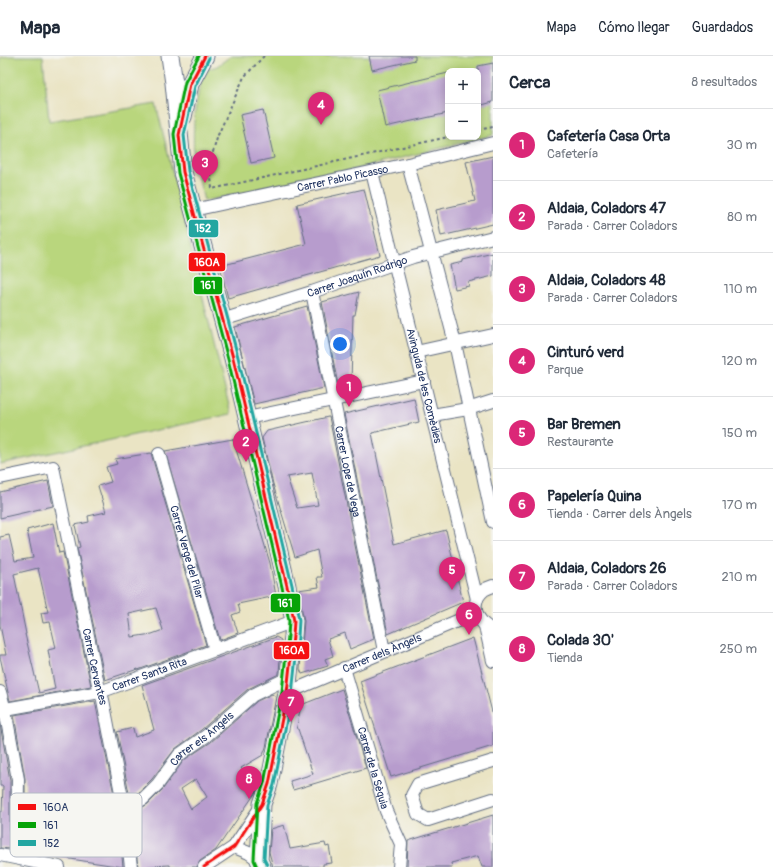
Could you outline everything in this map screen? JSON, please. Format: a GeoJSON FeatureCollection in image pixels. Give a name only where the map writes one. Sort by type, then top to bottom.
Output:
{"type":"FeatureCollection","features":[{"type":"Feature","properties":{"kind":"street"},"geometry":{"type":"LineString","coordinates":[[170,56],[183,172],[247,418],[294,621],[288,685],[269,784],[262,804],[234,847],[204,867]]}},
{"type":"Feature","properties":{"kind":"street"},"geometry":{"type":"LineString","coordinates":[[179,135],[190,84],[205,56]]}},
{"type":"Feature","properties":{"kind":"street","name":"Carrer Pablo Picasso"},"geometry":{"type":"LineString","coordinates":[[193,210],[408,164],[493,143]]}},
{"type":"Feature","properties":{"kind":"street"},"geometry":{"type":"LineString","coordinates":[[408,164],[454,343],[468,409],[490,498],[493,522]]}},
{"type":"Feature","properties":{"kind":"street","name":"Avinguda de les Comèdies"},"geometry":{"type":"LineString","coordinates":[[372,172],[478,599]]}},
{"type":"Feature","properties":{"kind":"street","name":"Carrer Joaquín Rodrigo"},"geometry":{"type":"LineString","coordinates":[[222,320],[312,292],[413,257],[493,237]]}},
{"type":"Feature","properties":{"kind":"street","name":"Carrer Lope de Vega"},"geometry":{"type":"LineString","coordinates":[[312,292],[384,651]]}},
{"type":"Feature","properties":{"kind":"street"},"geometry":{"type":"LineString","coordinates":[[416,352],[493,335]]}},
{"type":"Feature","properties":{"kind":"street"},"geometry":{"type":"LineString","coordinates":[[247,418],[424,381]]}},
{"type":"Feature","properties":{"kind":"street"},"geometry":{"type":"LineString","coordinates":[[432,415],[468,409],[493,401]]}},
{"type":"Feature","properties":{"kind":"street","name":"Carrer Verge del Pilar"},"geometry":{"type":"LineString","coordinates":[[159,454],[215,650]]}},
{"type":"Feature","properties":{"kind":"street","name":"Carrer Cervantes"},"geometry":{"type":"LineString","coordinates":[[0,478],[53,467],[121,793]]}},
{"type":"Feature","properties":{"kind":"street"},"geometry":{"type":"LineString","coordinates":[[493,586],[484,590],[478,599],[476,607],[476,613],[479,620],[489,628],[493,661]]}},
{"type":"Feature","properties":{"kind":"street","name":"Carrer dels Àngels"},"geometry":{"type":"LineString","coordinates":[[288,685],[344,668],[476,613]]}},
{"type":"Feature","properties":{"kind":"street","name":"Carrer Santa Rita"},"geometry":{"type":"LineString","coordinates":[[2,710],[100,692],[294,621]]}},
{"type":"Feature","properties":{"kind":"street","name":"Carrer de la Sèquia"},"geometry":{"type":"LineString","coordinates":[[344,668],[386,811],[401,844],[399,867]]}},
{"type":"Feature","properties":{"kind":"street","name":"Carrer els Àngels"},"geometry":{"type":"LineString","coordinates":[[142,800],[158,784],[179,755],[206,736],[253,696],[288,685]]}},
{"type":"Feature","properties":{"kind":"street"},"geometry":{"type":"LineString","coordinates":[[0,692],[2,710],[18,779],[18,793]]}},
{"type":"Feature","properties":{"kind":"street"},"geometry":{"type":"LineString","coordinates":[[493,761],[418,784],[412,795],[418,814],[428,820],[493,799]]}},
{"type":"Feature","properties":{"kind":"street"},"geometry":{"type":"LineString","coordinates":[[261,863],[262,804]]}},
{"type":"Feature","properties":{"kind":"street"},"geometry":{"type":"LineString","coordinates":[[234,847],[249,853],[261,863]]}},
{"type":"Feature","properties":{"kind":"street"},"geometry":{"type":"LineString","coordinates":[[0,855],[10,856]]}},
{"type":"Feature","properties":{"kind":"street"},"geometry":{"type":"LineString","coordinates":[[17,857],[45,866],[59,867]]}},
{"type":"Feature","properties":{"kind":"street","name":"Carrer Cervantes"},"geometry":{"type":"LineString","coordinates":[[130,857],[131,867]]}},
{"type":"Feature","properties":{"kind":"path"},"geometry":{"type":"LineString","coordinates":[[264,56],[244,77],[218,135],[210,162],[212,189],[445,138]]}},
{"type":"Feature","properties":{"kind":"path"},"geometry":{"type":"LineString","coordinates":[[481,129],[493,127]]}},
{"type":"Feature","properties":{"kind":"green space"},"geometry":{"type":"Polygon","coordinates":[[[8,56],[43,56],[49,121],[156,104],[231,414],[0,464],[0,58],[8,56]]]}},
{"type":"Feature","properties":{"kind":"green space"},"geometry":{"type":"Polygon","coordinates":[[[231,56],[493,56],[493,135],[481,138],[481,68],[445,68],[445,140],[473,140],[361,168],[204,201],[194,156],[193,134],[199,91],[205,70],[217,66],[231,56]]]}},
{"type":"Feature","properties":{"kind":"building"},"geometry":{"type":"Polygon","coordinates":[[[369,56],[415,56],[415,60],[372,70],[369,56]]]}},
{"type":"Feature","properties":{"kind":"building"},"geometry":{"type":"Polygon","coordinates":[[[493,63],[493,102],[481,105],[481,68],[478,68],[478,66],[493,63]]]}},
{"type":"Feature","properties":{"kind":"building"},"geometry":{"type":"Polygon","coordinates":[[[445,74],[445,114],[385,127],[377,90],[445,74]]]}},
{"type":"Feature","properties":{"kind":"building"},"geometry":{"type":"Polygon","coordinates":[[[263,110],[274,158],[251,163],[240,115],[263,110]]]}},
{"type":"Feature","properties":{"kind":"building"},"geometry":{"type":"Polygon","coordinates":[[[493,156],[493,224],[441,236],[436,210],[475,201],[466,162],[493,156]]]}},
{"type":"Feature","properties":{"kind":"building"},"geometry":{"type":"Polygon","coordinates":[[[364,189],[380,255],[228,298],[220,266],[306,244],[297,204],[364,189]]]}},
{"type":"Feature","properties":{"kind":"building"},"geometry":{"type":"Polygon","coordinates":[[[493,253],[493,276],[468,282],[469,286],[455,289],[450,265],[463,262],[463,260],[493,253]]]}},
{"type":"Feature","properties":{"kind":"building"},"geometry":{"type":"Polygon","coordinates":[[[359,292],[355,315],[353,315],[351,382],[338,385],[322,302],[359,292]]]}},
{"type":"Feature","properties":{"kind":"building"},"geometry":{"type":"Polygon","coordinates":[[[307,306],[324,388],[254,404],[235,327],[307,306]]]}},
{"type":"Feature","properties":{"kind":"building"},"geometry":{"type":"Polygon","coordinates":[[[414,398],[419,422],[372,433],[394,544],[446,530],[463,602],[388,634],[344,414],[414,398]]]}},
{"type":"Feature","properties":{"kind":"building"},"geometry":{"type":"Polygon","coordinates":[[[329,417],[374,639],[350,649],[345,633],[328,639],[333,656],[325,659],[328,666],[302,674],[300,669],[304,621],[298,590],[319,587],[317,577],[322,577],[317,550],[295,557],[273,484],[262,438],[267,431],[329,417]],[[312,473],[287,477],[297,508],[318,505],[312,473]]]}},
{"type":"Feature","properties":{"kind":"building"},"geometry":{"type":"Polygon","coordinates":[[[233,439],[270,563],[276,596],[238,604],[240,612],[232,615],[238,633],[220,640],[165,451],[233,439]]]}},
{"type":"Feature","properties":{"kind":"building"},"geometry":{"type":"Polygon","coordinates":[[[151,453],[206,645],[138,670],[105,680],[77,548],[80,547],[75,525],[89,522],[88,516],[106,512],[98,486],[111,482],[106,467],[117,464],[115,459],[151,453]],[[156,608],[129,614],[132,637],[152,634],[163,630],[156,608]]]}},
{"type":"Feature","properties":{"kind":"building"},"geometry":{"type":"Polygon","coordinates":[[[48,481],[53,506],[0,518],[0,492],[48,481]]]}},
{"type":"Feature","properties":{"kind":"building"},"geometry":{"type":"Polygon","coordinates":[[[53,523],[59,553],[63,552],[91,686],[10,701],[0,657],[0,655],[6,655],[0,625],[0,537],[9,535],[15,561],[33,558],[27,530],[53,523]],[[38,568],[14,574],[25,634],[39,693],[55,689],[48,650],[56,648],[50,622],[43,623],[41,613],[48,612],[38,568]]]}},
{"type":"Feature","properties":{"kind":"building"},"geometry":{"type":"Polygon","coordinates":[[[276,637],[281,640],[279,674],[248,689],[201,730],[175,749],[152,779],[138,793],[129,793],[117,732],[133,728],[135,737],[154,730],[142,685],[276,637]]]}},
{"type":"Feature","properties":{"kind":"building"},"geometry":{"type":"Polygon","coordinates":[[[473,638],[493,716],[493,746],[391,777],[360,681],[473,638]]]}},
{"type":"Feature","properties":{"kind":"building"},"geometry":{"type":"Polygon","coordinates":[[[342,689],[366,768],[293,790],[290,781],[313,774],[297,726],[301,705],[342,689]]]}},
{"type":"Feature","properties":{"kind":"building"},"geometry":{"type":"Polygon","coordinates":[[[272,694],[276,697],[263,755],[241,768],[257,788],[256,792],[216,850],[200,861],[197,867],[170,867],[170,865],[138,867],[137,857],[142,857],[142,807],[148,804],[163,789],[184,760],[211,742],[257,701],[272,694]],[[196,779],[181,789],[191,809],[207,797],[196,779]]]}},
{"type":"Feature","properties":{"kind":"building"},"geometry":{"type":"Polygon","coordinates":[[[95,701],[114,793],[25,793],[25,779],[14,715],[95,701]]]}},
{"type":"Feature","properties":{"kind":"building"},"geometry":{"type":"Polygon","coordinates":[[[0,724],[10,780],[10,849],[0,848],[0,812],[2,812],[3,786],[0,786],[0,724]]]}},
{"type":"Feature","properties":{"kind":"building"},"geometry":{"type":"Polygon","coordinates":[[[493,815],[493,867],[482,867],[478,856],[451,863],[452,867],[407,867],[408,841],[493,815]]]}},
{"type":"Feature","properties":{"kind":"building"},"geometry":{"type":"Polygon","coordinates":[[[284,825],[290,849],[325,843],[326,847],[329,846],[332,863],[323,864],[323,867],[273,867],[269,852],[271,829],[284,825]]]}},
{"type":"Feature","properties":{"kind":"building"},"geometry":{"type":"Polygon","coordinates":[[[58,857],[122,857],[123,867],[58,857]]]}},
{"type":"Feature","properties":{"kind":"transit line","name":"161"},"geometry":{"type":"LineString","coordinates":[[199,56],[185,82],[174,134],[178,173],[228,359],[289,621],[282,692],[264,783],[257,803],[254,860],[257,867]]}},
{"type":"Feature","properties":{"kind":"transit line","name":"160A"},"geometry":{"type":"LineString","coordinates":[[204,867],[234,847],[262,804],[269,784],[287,693],[294,621],[233,358],[183,172],[179,135],[190,84],[205,56]]}},
{"type":"Feature","properties":{"kind":"transit line","name":"152"},"geometry":{"type":"LineString","coordinates":[[209,58],[195,86],[184,135],[188,171],[238,357],[299,620],[292,694],[274,785],[267,805],[264,859],[267,865]]}},
{"type":"Feature","properties":{"kind":"place","name":"Cinturó verd"},"geometry":{"type":"Point","coordinates":[321,125]}},
{"type":"Feature","properties":{"kind":"place","name":"Aldaia, Coladors 48"},"geometry":{"type":"Point","coordinates":[205,183]}},
{"type":"Feature","properties":{"kind":"place","name":"Cafetería Casa Orta"},"geometry":{"type":"Point","coordinates":[349,407]}},
{"type":"Feature","properties":{"kind":"place","name":"Aldaia, Coladors 47"},"geometry":{"type":"Point","coordinates":[246,462]}},
{"type":"Feature","properties":{"kind":"place","name":"Bar Bremen"},"geometry":{"type":"Point","coordinates":[452,590]}},
{"type":"Feature","properties":{"kind":"place","name":"Papelería Quina"},"geometry":{"type":"Point","coordinates":[469,635]}},
{"type":"Feature","properties":{"kind":"place","name":"Aldaia, Coladors 26"},"geometry":{"type":"Point","coordinates":[291,722]}},
{"type":"Feature","properties":{"kind":"place","name":"Colada 30'"},"geometry":{"type":"Point","coordinates":[249,799]}}]}
